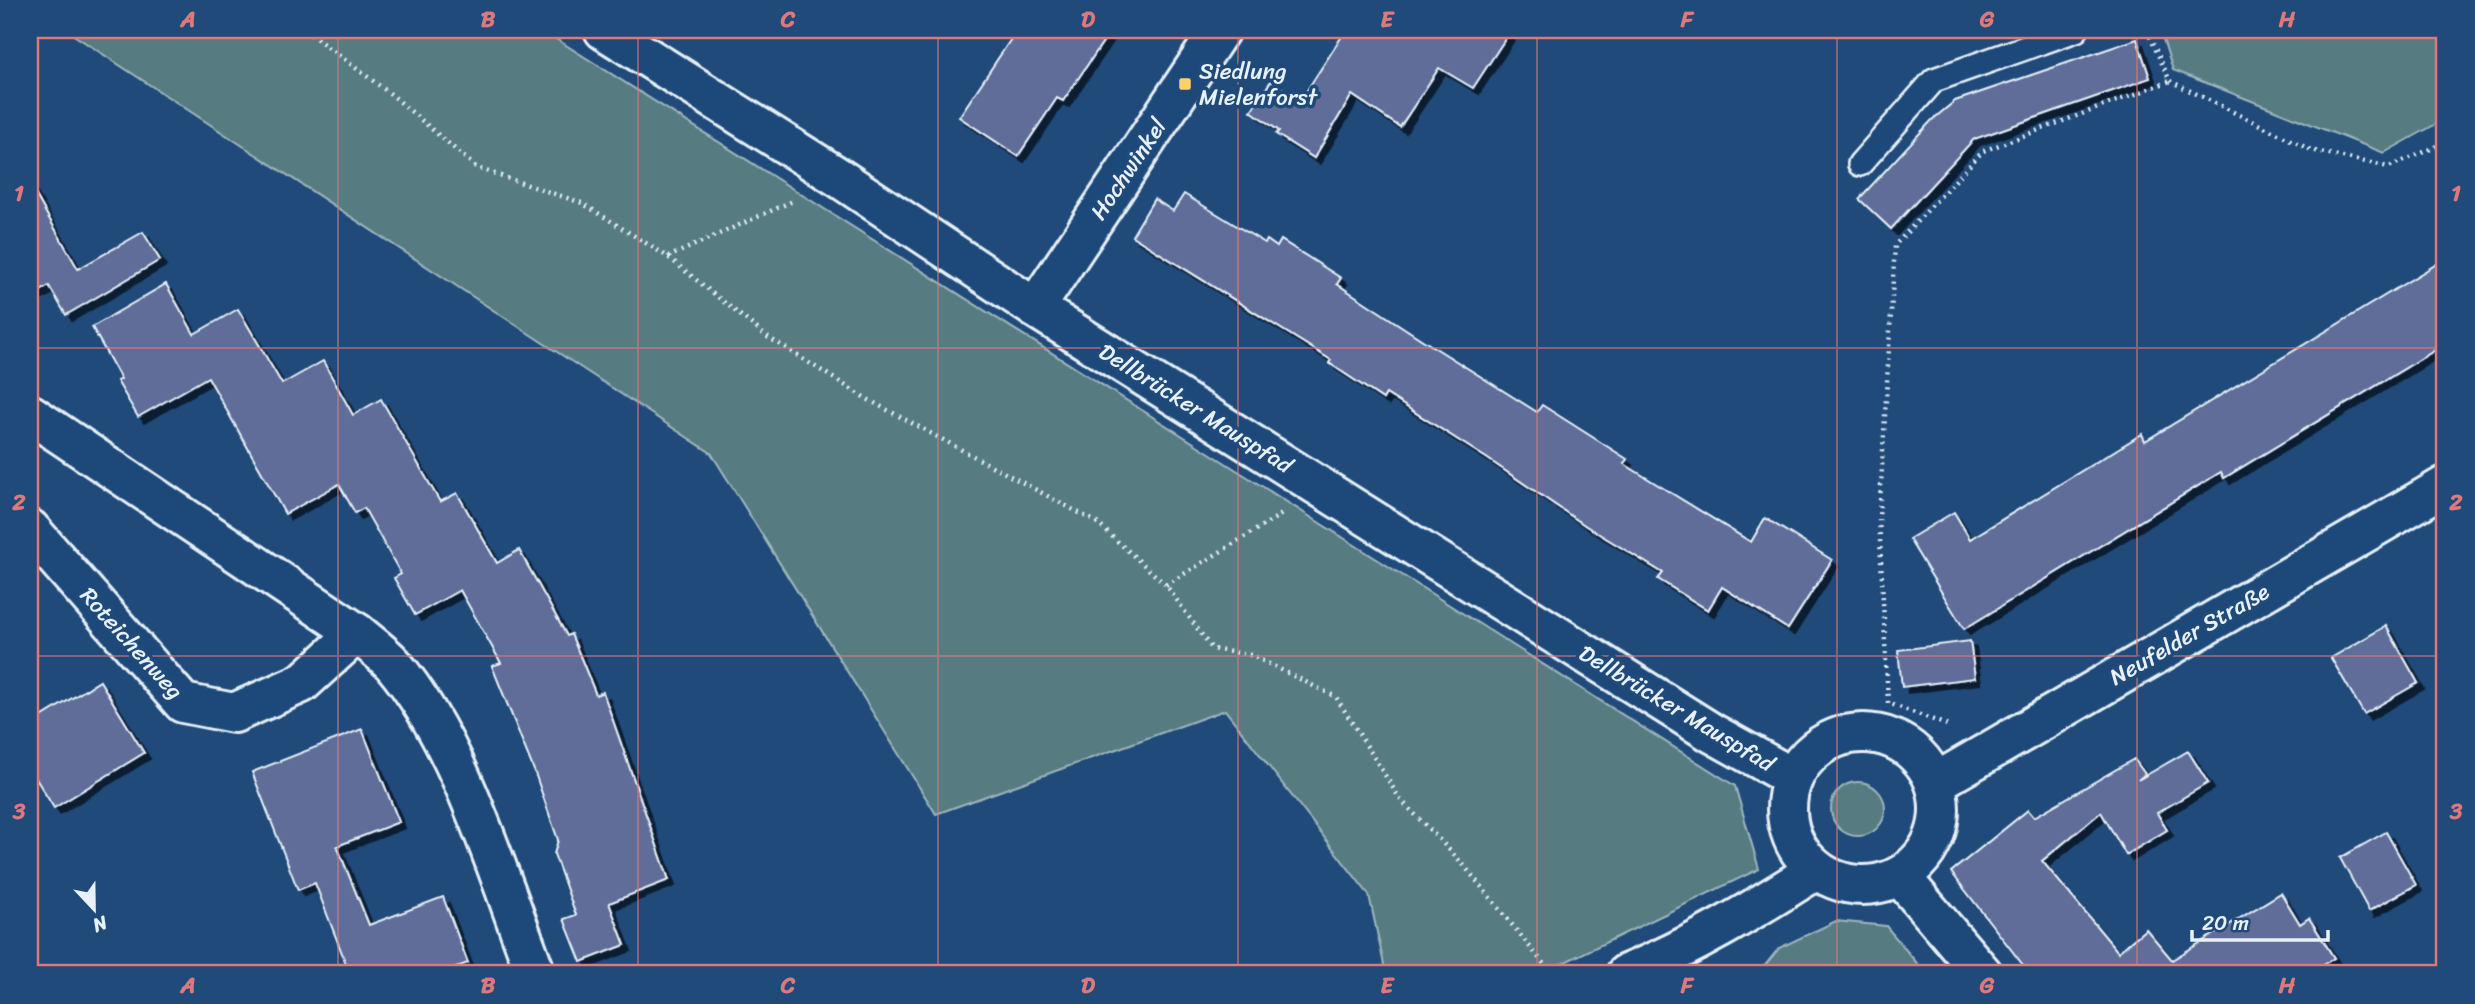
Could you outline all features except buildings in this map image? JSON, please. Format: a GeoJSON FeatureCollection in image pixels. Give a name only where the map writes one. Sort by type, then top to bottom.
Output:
{"type":"FeatureCollection","features":[{"type":"Feature","properties":{"kind":"street","name":"Dellbrücker Mauspfad"},"geometry":{"type":"LineString","coordinates":[[604,30],[841,179],[1035,308],[1712,733],[1793,778]]}},
{"type":"Feature","properties":{"kind":"street","name":"Hochwinkel"},"geometry":{"type":"LineString","coordinates":[[1035,308],[1220,30]]}},
{"type":"Feature","properties":{"kind":"street"},"geometry":{"type":"LineString","coordinates":[[30,414],[357,633],[392,662],[422,703],[463,784],[536,974]]}},
{"type":"Feature","properties":{"kind":"street","name":"Neufelder Straße"},"geometry":{"type":"LineString","coordinates":[[1935,783],[2445,486]]}},
{"type":"Feature","properties":{"kind":"street","name":"Roteichenweg"},"geometry":{"type":"LineString","coordinates":[[30,529],[183,702],[234,713],[302,683],[357,633]]}},
{"type":"Feature","properties":{"kind":"street","name":"Dellbrücker Mauspfad"},"geometry":{"type":"LineString","coordinates":[[1853,734],[1878,735],[1902,744],[1922,760],[1935,783],[1940,809],[1934,836],[1921,859],[1900,876],[1879,884],[1857,885],[1835,881],[1816,870],[1799,852],[1788,828],[1786,803],[1793,778],[1807,757],[1828,741],[1853,734]]}},
{"type":"Feature","properties":{"kind":"street"},"geometry":{"type":"LineString","coordinates":[[1648,970],[1754,910],[1816,870]]}},
{"type":"Feature","properties":{"kind":"street"},"geometry":{"type":"LineString","coordinates":[[1900,876],[1983,974]]}},
{"type":"Feature","properties":{"kind":"lane"},"geometry":{"type":"LineString","coordinates":[[1860,164],[1934,80],[2076,30]]}},
{"type":"Feature","properties":{"kind":"path"},"geometry":{"type":"LineString","coordinates":[[305,30],[392,95],[477,168],[582,203],[668,257],[766,336],[867,399],[1096,522],[1166,585],[1212,649],[1251,655],[1336,697],[1400,799],[1462,863],[1552,974]]}},
{"type":"Feature","properties":{"kind":"path"},"geometry":{"type":"LineString","coordinates":[[2147,30],[2170,81],[2311,150],[2389,167],[2445,142]]}},
{"type":"Feature","properties":{"kind":"path"},"geometry":{"type":"LineString","coordinates":[[1956,723],[1945,726],[1888,703],[1879,519],[1895,245],[1983,151],[2170,81]]}},
{"type":"Feature","properties":{"kind":"path"},"geometry":{"type":"LineString","coordinates":[[668,257],[841,179]]}},
{"type":"Feature","properties":{"kind":"path"},"geometry":{"type":"LineString","coordinates":[[1166,585],[1324,489]]}},
{"type":"Feature","properties":{"kind":"green space"},"geometry":{"type":"Polygon","coordinates":[[[66,30],[542,30],[1735,786],[1759,869],[1540,974],[1386,974],[1369,895],[1225,710],[936,814],[711,453],[66,30]]]}},
{"type":"Feature","properties":{"kind":"green space"},"geometry":{"type":"Polygon","coordinates":[[[2160,30],[2445,30],[2445,119],[2384,153],[2173,70],[2160,30]]]}},
{"type":"Feature","properties":{"kind":"green space"},"geometry":{"type":"Polygon","coordinates":[[[1858,782],[1877,790],[1885,809],[1877,828],[1858,836],[1839,828],[1831,809],[1839,790],[1858,782]]]}},
{"type":"Feature","properties":{"kind":"green space"},"geometry":{"type":"Polygon","coordinates":[[[1836,921],[1886,926],[1926,974],[1758,974],[1779,948],[1836,921]]]}},
{"type":"Feature","properties":{"kind":"place","name":"Siedlung Mielenforst"},"geometry":{"type":"Point","coordinates":[1185,84]}}]}
